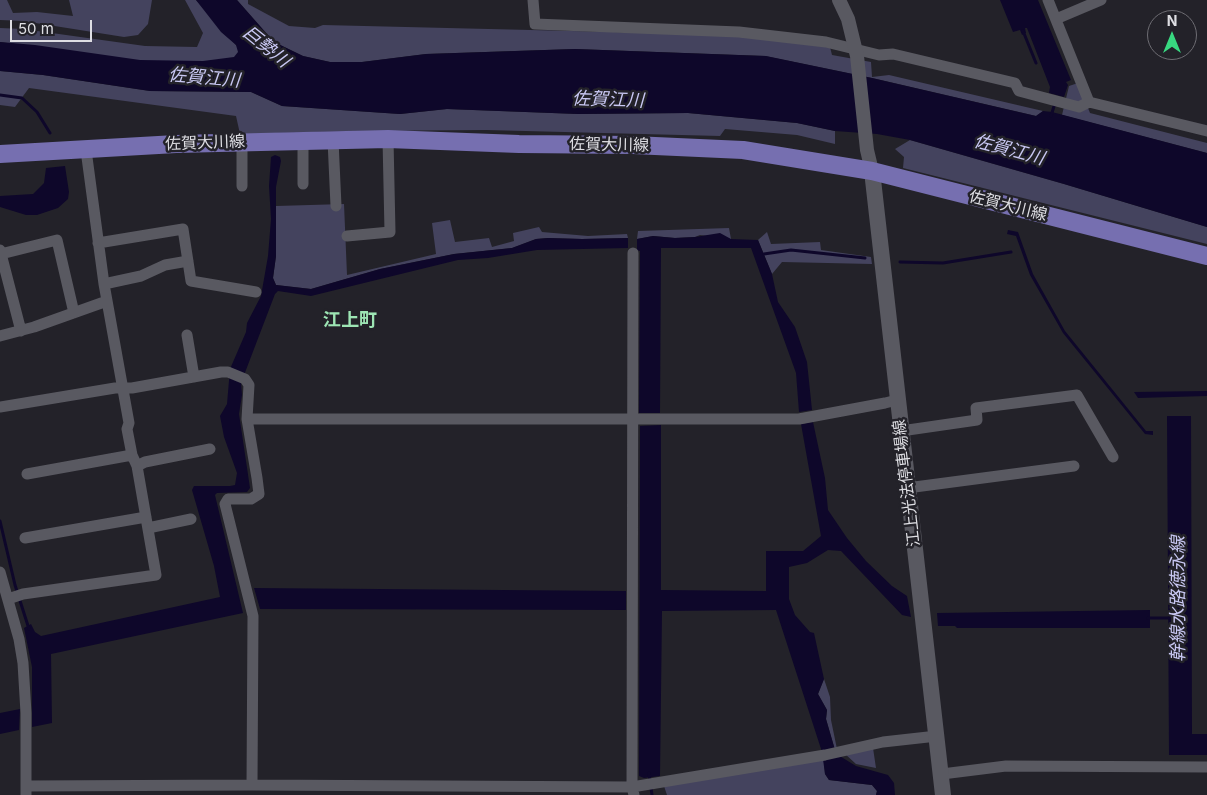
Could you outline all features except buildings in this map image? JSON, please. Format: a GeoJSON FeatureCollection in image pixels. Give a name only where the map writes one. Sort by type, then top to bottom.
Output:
{"type":"FeatureCollection","features":[{"type":"Feature","properties":{"kind":"main road","name":"佐賀大川線"},"geometry":{"type":"LineString","coordinates":[[0,154],[176,144],[388,139],[519,144],[633,145],[743,150],[872,171],[1207,256]]}},
{"type":"Feature","properties":{"kind":"main road","name":"江上光法停車場線"},"geometry":{"type":"LineString","coordinates":[[872,171],[943,795]]}},
{"type":"Feature","properties":{"kind":"street"},"geometry":{"type":"LineString","coordinates":[[533,0],[535,24],[740,32],[826,42],[856,52],[879,55],[893,54],[1015,82],[1019,91],[1079,107],[1089,102],[1207,131]]}},
{"type":"Feature","properties":{"kind":"street"},"geometry":{"type":"LineString","coordinates":[[839,0],[848,18],[856,52],[867,150],[872,171]]}},
{"type":"Feature","properties":{"kind":"street"},"geometry":{"type":"LineString","coordinates":[[1048,0],[1089,102]]}},
{"type":"Feature","properties":{"kind":"street"},"geometry":{"type":"LineString","coordinates":[[1056,19],[1101,0]]}},
{"type":"Feature","properties":{"kind":"street"},"geometry":{"type":"LineString","coordinates":[[347,236],[390,232],[388,139]]}},
{"type":"Feature","properties":{"kind":"street"},"geometry":{"type":"LineString","coordinates":[[334,140],[336,206]]}},
{"type":"Feature","properties":{"kind":"street"},"geometry":{"type":"LineString","coordinates":[[303,141],[303,184]]}},
{"type":"Feature","properties":{"kind":"street"},"geometry":{"type":"LineString","coordinates":[[242,142],[242,186]]}},
{"type":"Feature","properties":{"kind":"street"},"geometry":{"type":"LineString","coordinates":[[8,599],[22,594],[156,574],[137,466],[132,455],[123,388],[104,284],[86,150]]}},
{"type":"Feature","properties":{"kind":"street"},"geometry":{"type":"LineString","coordinates":[[98,243],[183,230],[192,281],[256,292]]}},
{"type":"Feature","properties":{"kind":"street"},"geometry":{"type":"LineString","coordinates":[[21,331],[0,252],[57,240],[74,314]]}},
{"type":"Feature","properties":{"kind":"street"},"geometry":{"type":"LineString","coordinates":[[633,253],[633,791]]}},
{"type":"Feature","properties":{"kind":"street"},"geometry":{"type":"LineString","coordinates":[[104,284],[141,276],[165,265],[188,261]]}},
{"type":"Feature","properties":{"kind":"street"},"geometry":{"type":"LineString","coordinates":[[0,336],[74,314],[107,301]]}},
{"type":"Feature","properties":{"kind":"street"},"geometry":{"type":"LineString","coordinates":[[187,335],[194,377]]}},
{"type":"Feature","properties":{"kind":"street"},"geometry":{"type":"LineString","coordinates":[[0,407],[132,388],[221,372],[228,372],[245,379],[249,385],[247,419],[258,478],[258,494],[250,499],[228,499],[225,504],[253,616],[252,785]]}},
{"type":"Feature","properties":{"kind":"street"},"geometry":{"type":"LineString","coordinates":[[901,431],[978,420],[976,408],[1077,395],[1113,457]]}},
{"type":"Feature","properties":{"kind":"street"},"geometry":{"type":"LineString","coordinates":[[247,419],[799,419],[897,400]]}},
{"type":"Feature","properties":{"kind":"street"},"geometry":{"type":"LineString","coordinates":[[137,466],[145,462],[210,449]]}},
{"type":"Feature","properties":{"kind":"street"},"geometry":{"type":"LineString","coordinates":[[27,474],[132,455]]}},
{"type":"Feature","properties":{"kind":"street"},"geometry":{"type":"LineString","coordinates":[[908,488],[1074,466]]}},
{"type":"Feature","properties":{"kind":"street"},"geometry":{"type":"LineString","coordinates":[[25,538],[191,519]]}},
{"type":"Feature","properties":{"kind":"street"},"geometry":{"type":"LineString","coordinates":[[0,572],[19,639],[23,663],[26,717],[26,791],[252,785],[485,791],[633,791],[650,784],[883,742],[937,736]]}},
{"type":"Feature","properties":{"kind":"street"},"geometry":{"type":"LineString","coordinates":[[942,774],[1006,766],[1207,767]]}},
{"type":"Feature","properties":{"kind":"shaded area"},"geometry":{"type":"Polygon","coordinates":[[[0,0],[7,0],[13,13],[37,12],[73,16],[69,0],[152,0],[148,24],[138,35],[124,37],[23,21],[0,20],[0,0]]]}},
{"type":"Feature","properties":{"kind":"shaded area"},"geometry":{"type":"Polygon","coordinates":[[[185,0],[196,0],[246,59],[190,68],[0,42],[0,28],[23,29],[145,46],[197,47],[203,33],[185,0]]]}},
{"type":"Feature","properties":{"kind":"shaded area"},"geometry":{"type":"Polygon","coordinates":[[[237,0],[248,0],[248,4],[289,26],[315,28],[323,25],[738,35],[830,47],[832,55],[871,62],[872,77],[889,75],[1043,111],[1036,116],[872,78],[765,56],[575,49],[426,54],[362,62],[330,62],[303,56],[274,42],[237,0]]]}},
{"type":"Feature","properties":{"kind":"shaded area"},"geometry":{"type":"Polygon","coordinates":[[[0,71],[43,75],[150,91],[251,92],[282,106],[400,114],[447,109],[578,114],[688,113],[797,123],[835,131],[835,144],[797,135],[725,129],[720,136],[486,130],[240,134],[236,116],[29,88],[15,107],[0,105],[0,71]]]}},
{"type":"Feature","properties":{"kind":"shaded area"},"geometry":{"type":"Polygon","coordinates":[[[1078,83],[1090,113],[1207,143],[1207,153],[1062,115],[1069,86],[1078,83]]]}},
{"type":"Feature","properties":{"kind":"shaded area"},"geometry":{"type":"Polygon","coordinates":[[[910,140],[1207,227],[1207,244],[903,168],[904,157],[895,149],[910,140]]]}},
{"type":"Feature","properties":{"kind":"shaded area"},"geometry":{"type":"Polygon","coordinates":[[[344,204],[347,275],[436,254],[432,223],[450,220],[455,242],[489,238],[492,247],[514,241],[513,233],[539,227],[542,232],[588,236],[627,234],[628,238],[536,239],[512,248],[454,254],[380,269],[311,289],[276,285],[273,278],[276,256],[276,206],[344,204]]]}},
{"type":"Feature","properties":{"kind":"shaded area"},"geometry":{"type":"Polygon","coordinates":[[[729,228],[731,239],[700,235],[675,238],[653,236],[637,239],[638,231],[729,228]]]}},
{"type":"Feature","properties":{"kind":"shaded area"},"geometry":{"type":"Polygon","coordinates":[[[767,232],[771,244],[820,242],[821,250],[871,257],[872,264],[782,262],[772,274],[758,240],[767,232]]]}},
{"type":"Feature","properties":{"kind":"shaded area"},"geometry":{"type":"Polygon","coordinates":[[[824,679],[830,697],[831,720],[837,749],[835,750],[826,719],[827,710],[818,694],[824,679]]]}},
{"type":"Feature","properties":{"kind":"shaded area"},"geometry":{"type":"Polygon","coordinates":[[[873,748],[876,768],[856,764],[844,753],[873,748]]]}},
{"type":"Feature","properties":{"kind":"shaded area"},"geometry":{"type":"Polygon","coordinates":[[[824,759],[825,774],[829,780],[872,785],[877,791],[876,795],[667,795],[664,786],[824,759]]]}},
{"type":"Feature","properties":{"kind":"water"},"geometry":{"type":"Polygon","coordinates":[[[196,0],[237,0],[274,42],[303,56],[330,62],[362,62],[426,54],[575,49],[766,56],[872,78],[1036,116],[1043,111],[1052,112],[1207,153],[1207,227],[910,140],[877,134],[835,131],[797,123],[688,113],[578,114],[447,109],[400,114],[282,106],[251,92],[150,91],[43,75],[0,71],[0,42],[140,60],[203,61],[234,57],[238,52],[236,45],[221,32],[196,0]]]}},
{"type":"Feature","properties":{"kind":"water"},"geometry":{"type":"Polygon","coordinates":[[[1000,0],[1038,0],[1071,80],[1066,82],[1068,85],[1064,97],[1049,93],[1050,87],[1027,28],[1025,28],[1026,33],[1022,35],[1020,30],[1013,32],[1000,0]]]}},
{"type":"Feature","properties":{"kind":"water"},"geometry":{"type":"Polygon","coordinates":[[[275,155],[280,157],[281,161],[276,187],[276,256],[273,278],[276,285],[311,289],[380,269],[454,254],[512,248],[536,239],[628,238],[628,248],[537,250],[488,258],[458,260],[311,296],[278,291],[275,294],[241,383],[242,395],[239,414],[250,488],[247,492],[217,493],[215,495],[243,613],[51,654],[52,723],[32,727],[32,667],[24,628],[31,624],[35,632],[41,636],[220,597],[214,566],[192,490],[194,486],[235,485],[237,473],[224,437],[220,416],[227,404],[230,369],[246,332],[247,323],[261,296],[268,256],[271,219],[269,186],[271,157],[275,155]]]}},
{"type":"Feature","properties":{"kind":"water"},"geometry":{"type":"Polygon","coordinates":[[[65,166],[69,192],[68,199],[58,208],[37,215],[26,215],[0,207],[0,196],[33,194],[44,183],[46,168],[65,166]]]}},
{"type":"Feature","properties":{"kind":"water"},"geometry":{"type":"Polygon","coordinates":[[[1008,230],[1018,232],[1033,274],[1065,331],[1146,431],[1153,431],[1153,435],[1145,434],[1063,333],[1030,275],[1016,236],[1007,234],[1008,230]]]}},
{"type":"Feature","properties":{"kind":"water"},"geometry":{"type":"Polygon","coordinates":[[[720,233],[731,239],[758,240],[772,274],[778,302],[795,327],[807,362],[812,410],[799,412],[796,373],[751,248],[661,248],[660,413],[639,413],[640,251],[637,250],[637,239],[653,236],[695,237],[720,233]]]}},
{"type":"Feature","properties":{"kind":"water"},"geometry":{"type":"Polygon","coordinates":[[[1207,391],[1207,396],[1138,398],[1134,392],[1207,391]]]}},
{"type":"Feature","properties":{"kind":"water"},"geometry":{"type":"Polygon","coordinates":[[[1167,416],[1191,416],[1192,734],[1207,734],[1207,755],[1169,755],[1167,416]]]}},
{"type":"Feature","properties":{"kind":"water"},"geometry":{"type":"Polygon","coordinates":[[[813,422],[825,478],[828,510],[866,561],[892,586],[907,596],[911,617],[902,615],[841,551],[828,550],[807,563],[789,567],[789,599],[795,615],[810,632],[814,633],[824,679],[818,694],[827,710],[826,719],[835,750],[838,755],[856,766],[888,775],[894,783],[895,795],[876,795],[877,791],[872,785],[829,780],[825,774],[822,752],[776,610],[662,611],[660,776],[644,778],[639,776],[640,426],[661,425],[661,590],[766,591],[766,551],[803,551],[821,536],[801,424],[813,422]]]}},
{"type":"Feature","properties":{"kind":"water"},"geometry":{"type":"Polygon","coordinates":[[[254,588],[626,591],[626,610],[260,609],[254,588]]]}},
{"type":"Feature","properties":{"kind":"water"},"geometry":{"type":"Polygon","coordinates":[[[1150,610],[1150,628],[957,628],[955,626],[938,626],[937,613],[1150,610]]]}},
{"type":"Feature","properties":{"kind":"water"},"geometry":{"type":"Polygon","coordinates":[[[20,709],[19,730],[0,734],[0,713],[20,709]]]}},
{"type":"Feature","properties":{"kind":"waterway","name":"幹線水路徳永線"},"geometry":{"type":"LineString","coordinates":[[1023,31],[1036,63]]}},
{"type":"Feature","properties":{"kind":"waterway"},"geometry":{"type":"LineString","coordinates":[[0,95],[22,98],[37,112],[50,133]]}},
{"type":"Feature","properties":{"kind":"waterway"},"geometry":{"type":"LineString","coordinates":[[1051,116],[1055,103]]}},
{"type":"Feature","properties":{"kind":"waterway"},"geometry":{"type":"LineString","coordinates":[[764,254],[791,250],[865,258]]}},
{"type":"Feature","properties":{"kind":"waterway"},"geometry":{"type":"LineString","coordinates":[[900,262],[943,263],[1011,252]]}},
{"type":"Feature","properties":{"kind":"waterway"},"geometry":{"type":"LineString","coordinates":[[0,521],[15,585],[29,629]]}},
{"type":"Feature","properties":{"kind":"waterway"},"geometry":{"type":"LineString","coordinates":[[1148,618],[1171,618]]}},
{"type":"Feature","properties":{"kind":"waterway"},"geometry":{"type":"LineString","coordinates":[[649,773],[652,795]]}},
{"type":"Feature","properties":{"kind":"district","name":"江上町"},"geometry":{"type":"Point","coordinates":[350,321]}},
{"type":"Feature","properties":{"kind":"water label","name":"巨勢川"},"geometry":{"type":"Point","coordinates":[266,47]}},
{"type":"Feature","properties":{"kind":"water label","name":"佐賀江川"},"geometry":{"type":"Point","coordinates":[204,78]}},
{"type":"Feature","properties":{"kind":"water label","name":"佐賀江川"},"geometry":{"type":"Point","coordinates":[608,100]}},
{"type":"Feature","properties":{"kind":"water label","name":"佐賀江川"},"geometry":{"type":"Point","coordinates":[1009,150]}}]}
